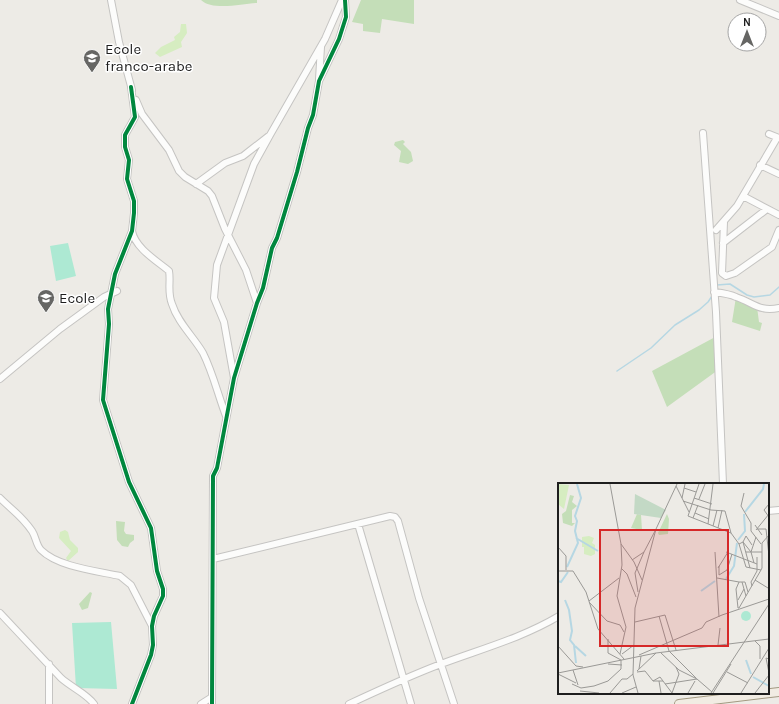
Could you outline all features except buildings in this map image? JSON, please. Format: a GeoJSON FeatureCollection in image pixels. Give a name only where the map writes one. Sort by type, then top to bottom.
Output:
{"type":"FeatureCollection","features":[{"type":"Feature","properties":{"kind":"main road"},"geometry":{"type":"LineString","coordinates":[[769,693],[779,692]]}},
{"type":"Feature","properties":{"kind":"main road"},"geometry":{"type":"LineString","coordinates":[[679,704],[722,696],[750,694]]}},
{"type":"Feature","properties":{"kind":"street"},"geometry":{"type":"LineString","coordinates":[[111,0],[119,42],[126,62],[135,117],[125,135],[125,147],[129,160],[127,179],[134,201],[132,231],[115,274],[108,309],[109,324],[103,400],[129,482],[151,528],[157,571],[163,589],[163,596],[154,616],[152,626],[153,645],[151,655],[132,704]]}},
{"type":"Feature","properties":{"kind":"street"},"geometry":{"type":"LineString","coordinates":[[234,378],[224,322],[214,298],[217,265],[254,164],[322,44],[342,0]]}},
{"type":"Feature","properties":{"kind":"street"},"geometry":{"type":"LineString","coordinates":[[318,81],[339,39],[346,17],[345,0]]}},
{"type":"Feature","properties":{"kind":"street"},"geometry":{"type":"LineString","coordinates":[[740,0],[755,3],[779,16]]}},
{"type":"Feature","properties":{"kind":"street"},"geometry":{"type":"LineString","coordinates":[[212,704],[212,483],[234,378],[263,288],[272,248],[277,238],[313,115],[322,44]]}},
{"type":"Feature","properties":{"kind":"street"},"geometry":{"type":"LineString","coordinates":[[131,87],[138,106],[168,150],[179,171],[196,184],[206,189],[212,196],[228,235],[246,270],[257,303]]}},
{"type":"Feature","properties":{"kind":"street"},"geometry":{"type":"LineString","coordinates":[[703,133],[714,292],[723,483]]}},
{"type":"Feature","properties":{"kind":"street"},"geometry":{"type":"LineString","coordinates":[[716,230],[724,222],[743,196],[760,165],[778,138],[769,134]]}},
{"type":"Feature","properties":{"kind":"street"},"geometry":{"type":"LineString","coordinates":[[196,184],[225,163],[243,156],[270,135]]}},
{"type":"Feature","properties":{"kind":"street"},"geometry":{"type":"LineString","coordinates":[[760,165],[779,174]]}},
{"type":"Feature","properties":{"kind":"street"},"geometry":{"type":"LineString","coordinates":[[743,196],[779,215]]}},
{"type":"Feature","properties":{"kind":"street"},"geometry":{"type":"LineString","coordinates":[[723,243],[767,209]]}},
{"type":"Feature","properties":{"kind":"street"},"geometry":{"type":"LineString","coordinates":[[724,222],[723,275],[731,275],[772,247],[779,230]]}},
{"type":"Feature","properties":{"kind":"street"},"geometry":{"type":"LineString","coordinates":[[132,231],[133,236],[150,257],[169,271],[168,285],[171,304],[180,321],[202,352],[209,366],[226,417]]}},
{"type":"Feature","properties":{"kind":"street"},"geometry":{"type":"LineString","coordinates":[[0,379],[60,329],[117,290]]}},
{"type":"Feature","properties":{"kind":"street"},"geometry":{"type":"LineString","coordinates":[[714,292],[736,297],[757,307],[768,310],[779,308]]}},
{"type":"Feature","properties":{"kind":"street"},"geometry":{"type":"LineString","coordinates":[[0,498],[21,515],[34,533],[38,546],[45,554],[61,562],[120,576],[126,580],[131,585],[152,626]]}},
{"type":"Feature","properties":{"kind":"street"},"geometry":{"type":"LineString","coordinates":[[769,511],[779,510]]}},
{"type":"Feature","properties":{"kind":"street"},"geometry":{"type":"LineString","coordinates":[[213,559],[390,516],[395,517],[398,521],[419,598],[454,704]]}},
{"type":"Feature","properties":{"kind":"street"},"geometry":{"type":"LineString","coordinates":[[358,524],[392,644],[405,678],[411,704]]}},
{"type":"Feature","properties":{"kind":"street"},"geometry":{"type":"LineString","coordinates":[[0,613],[70,686],[88,697],[94,704]]}},
{"type":"Feature","properties":{"kind":"street"},"geometry":{"type":"LineString","coordinates":[[348,704],[440,664],[509,640],[544,625],[558,617]]}},
{"type":"Feature","properties":{"kind":"street"},"geometry":{"type":"LineString","coordinates":[[49,664],[49,704]]}},
{"type":"Feature","properties":{"kind":"street"},"geometry":{"type":"LineString","coordinates":[[201,704],[212,696]]}},
{"type":"Feature","properties":{"kind":"green space"},"geometry":{"type":"Polygon","coordinates":[[[201,0],[257,0],[257,3],[220,6],[212,5],[201,0]]]}},
{"type":"Feature","properties":{"kind":"green space"},"geometry":{"type":"Polygon","coordinates":[[[361,0],[414,0],[414,24],[382,19],[380,33],[363,31],[363,24],[352,22],[361,0]]]}},
{"type":"Feature","properties":{"kind":"green space"},"geometry":{"type":"Polygon","coordinates":[[[181,24],[186,24],[187,33],[181,42],[182,47],[160,57],[155,53],[161,47],[175,40],[174,37],[180,32],[181,24]]]}},
{"type":"Feature","properties":{"kind":"green space"},"geometry":{"type":"Polygon","coordinates":[[[403,140],[405,142],[403,144],[411,152],[413,161],[408,164],[399,162],[401,151],[394,145],[395,142],[403,140]]]}},
{"type":"Feature","properties":{"kind":"green space"},"geometry":{"type":"Polygon","coordinates":[[[68,243],[76,276],[56,281],[50,246],[68,243]]]}},
{"type":"Feature","properties":{"kind":"green space"},"geometry":{"type":"Polygon","coordinates":[[[736,297],[757,307],[759,322],[762,323],[760,331],[732,322],[736,297]]]}},
{"type":"Feature","properties":{"kind":"green space"},"geometry":{"type":"Polygon","coordinates":[[[717,336],[718,370],[667,407],[652,371],[717,336]]]}},
{"type":"Feature","properties":{"kind":"green space"},"geometry":{"type":"Polygon","coordinates":[[[116,521],[125,522],[124,531],[126,534],[134,535],[134,540],[128,547],[122,546],[117,540],[116,521]]]}},
{"type":"Feature","properties":{"kind":"green space"},"geometry":{"type":"Polygon","coordinates":[[[65,530],[68,532],[70,540],[78,548],[78,552],[68,561],[66,558],[71,551],[59,538],[60,532],[65,530]]]}},
{"type":"Feature","properties":{"kind":"green space"},"geometry":{"type":"Polygon","coordinates":[[[90,592],[92,593],[88,608],[82,610],[79,604],[90,592]]]}},
{"type":"Feature","properties":{"kind":"green space"},"geometry":{"type":"Polygon","coordinates":[[[111,622],[117,689],[76,688],[72,623],[111,622]]]}},
{"type":"Feature","properties":{"kind":"waterway"},"geometry":{"type":"LineString","coordinates":[[716,287],[717,285],[730,284],[747,295],[754,297],[770,295],[779,287]]}},
{"type":"Feature","properties":{"kind":"waterway"},"geometry":{"type":"LineString","coordinates":[[617,371],[651,348],[675,325],[699,310],[712,296]]}},
{"type":"Feature","properties":{"kind":"cycle path"},"geometry":{"type":"LineString","coordinates":[[212,704],[213,476],[217,468],[234,378],[263,288],[272,248],[277,238],[297,172],[308,128],[313,115],[319,81],[339,39],[346,17],[345,0]]}},
{"type":"Feature","properties":{"kind":"cycle path"},"geometry":{"type":"LineString","coordinates":[[131,87],[135,117],[125,135],[125,147],[129,160],[127,179],[134,201],[134,213],[132,231],[115,274],[108,309],[109,324],[103,400],[129,482],[151,528],[157,571],[163,589],[163,596],[154,616],[152,626],[153,645],[151,655],[132,704]]}},
{"type":"Feature","properties":{"kind":"place","name":"Ecole franco-arabe"},"geometry":{"type":"Point","coordinates":[92,73]}},
{"type":"Feature","properties":{"kind":"place","name":"Ecole"},"geometry":{"type":"Point","coordinates":[46,313]}}]}
